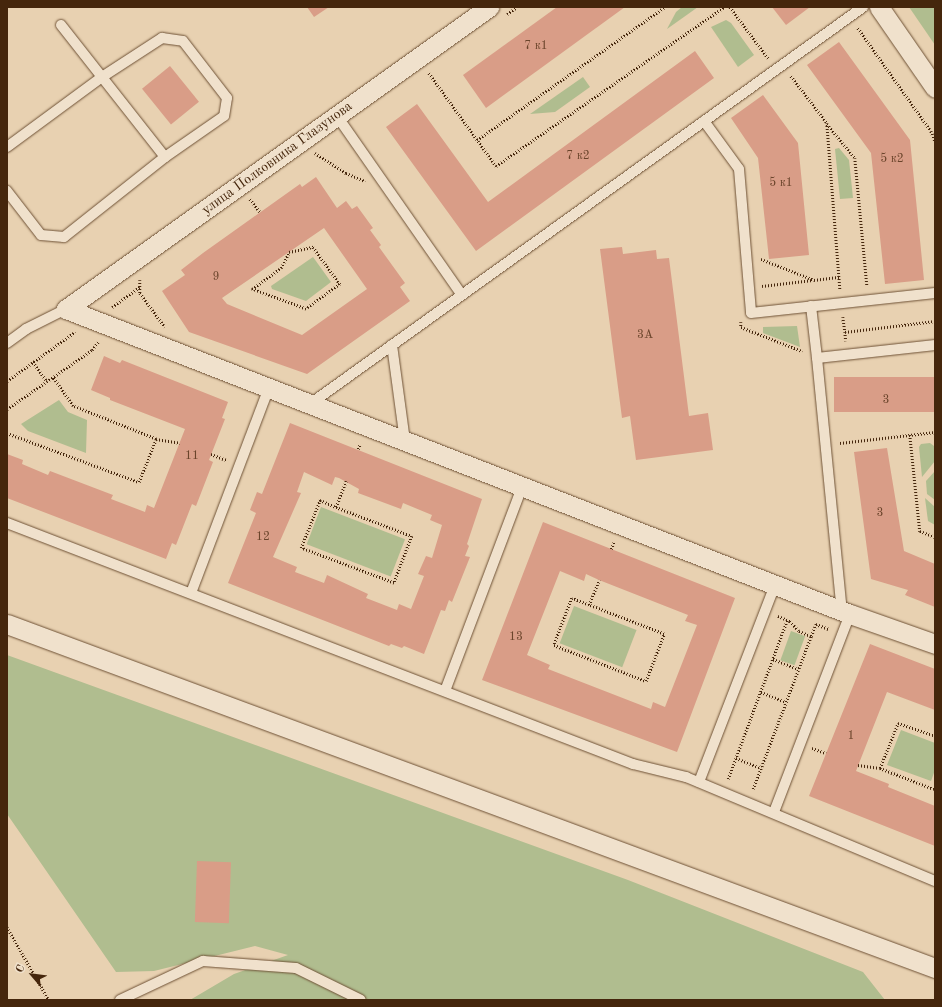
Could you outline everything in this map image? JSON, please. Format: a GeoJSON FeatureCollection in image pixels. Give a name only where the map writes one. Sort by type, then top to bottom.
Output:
{"type":"FeatureCollection","features":[{"type":"Feature","properties":{"kind":"street"},"geometry":{"type":"LineString","coordinates":[[879,7],[935,88]]}},
{"type":"Feature","properties":{"kind":"street","name":"улица Полковника Глазунова"},"geometry":{"type":"LineString","coordinates":[[66,309],[337,116],[496,12]]}},
{"type":"Feature","properties":{"kind":"street"},"geometry":{"type":"LineString","coordinates":[[66,309],[846,613],[935,644]]}},
{"type":"Feature","properties":{"kind":"street"},"geometry":{"type":"LineString","coordinates":[[7,624],[935,968]]}},
{"type":"Feature","properties":{"kind":"lane"},"geometry":{"type":"LineString","coordinates":[[310,404],[863,7]]}},
{"type":"Feature","properties":{"kind":"lane"},"geometry":{"type":"LineString","coordinates":[[61,25],[165,157]]}},
{"type":"Feature","properties":{"kind":"lane"},"geometry":{"type":"LineString","coordinates":[[7,146],[102,77],[162,38],[183,41],[227,98],[224,116],[165,157],[64,237],[41,234],[7,191]]}},
{"type":"Feature","properties":{"kind":"lane"},"geometry":{"type":"LineString","coordinates":[[337,116],[462,295]]}},
{"type":"Feature","properties":{"kind":"lane"},"geometry":{"type":"LineString","coordinates":[[704,121],[739,169],[751,313],[935,293]]}},
{"type":"Feature","properties":{"kind":"lane"},"geometry":{"type":"LineString","coordinates":[[774,812],[842,634],[846,613],[811,306]]}},
{"type":"Feature","properties":{"kind":"lane"},"geometry":{"type":"LineString","coordinates":[[7,343],[26,329],[66,309]]}},
{"type":"Feature","properties":{"kind":"lane"},"geometry":{"type":"LineString","coordinates":[[392,345],[405,441]]}},
{"type":"Feature","properties":{"kind":"lane"},"geometry":{"type":"LineString","coordinates":[[817,358],[935,345]]}},
{"type":"Feature","properties":{"kind":"lane"},"geometry":{"type":"LineString","coordinates":[[190,593],[269,388]]}},
{"type":"Feature","properties":{"kind":"lane"},"geometry":{"type":"LineString","coordinates":[[444,691],[522,487]]}},
{"type":"Feature","properties":{"kind":"lane"},"geometry":{"type":"LineString","coordinates":[[7,523],[633,764],[699,782],[774,812],[793,824],[935,881]]}},
{"type":"Feature","properties":{"kind":"lane"},"geometry":{"type":"LineString","coordinates":[[699,782],[775,585]]}},
{"type":"Feature","properties":{"kind":"lane"},"geometry":{"type":"LineString","coordinates":[[120,1000],[203,961],[296,968],[361,1000]]}},
{"type":"Feature","properties":{"kind":"path"},"geometry":{"type":"LineString","coordinates":[[496,12],[517,7]]}},
{"type":"Feature","properties":{"kind":"path"},"geometry":{"type":"LineString","coordinates":[[477,140],[665,7]]}},
{"type":"Feature","properties":{"kind":"path"},"geometry":{"type":"LineString","coordinates":[[430,68],[427,71],[496,166],[724,7]]}},
{"type":"Feature","properties":{"kind":"path"},"geometry":{"type":"LineString","coordinates":[[730,7],[770,60]]}},
{"type":"Feature","properties":{"kind":"path"},"geometry":{"type":"LineString","coordinates":[[851,31],[857,26],[931,131],[935,141]]}},
{"type":"Feature","properties":{"kind":"path"},"geometry":{"type":"LineString","coordinates":[[783,78],[796,70]]}},
{"type":"Feature","properties":{"kind":"path"},"geometry":{"type":"LineString","coordinates":[[789,74],[855,158],[867,290]]}},
{"type":"Feature","properties":{"kind":"path"},"geometry":{"type":"LineString","coordinates":[[827,123],[840,277],[840,293]]}},
{"type":"Feature","properties":{"kind":"path"},"geometry":{"type":"LineString","coordinates":[[313,152],[346,173],[369,183]]}},
{"type":"Feature","properties":{"kind":"path"},"geometry":{"type":"LineString","coordinates":[[242,201],[255,192]]}},
{"type":"Feature","properties":{"kind":"path"},"geometry":{"type":"LineString","coordinates":[[249,197],[260,212]]}},
{"type":"Feature","properties":{"kind":"path"},"geometry":{"type":"LineString","coordinates":[[313,247],[340,284],[306,309],[252,289],[281,268],[289,252],[313,247]]}},
{"type":"Feature","properties":{"kind":"path"},"geometry":{"type":"LineString","coordinates":[[755,256],[814,280]]}},
{"type":"Feature","properties":{"kind":"path"},"geometry":{"type":"LineString","coordinates":[[143,275],[140,293],[167,330],[174,352]]}},
{"type":"Feature","properties":{"kind":"path"},"geometry":{"type":"LineString","coordinates":[[749,287],[840,277]]}},
{"type":"Feature","properties":{"kind":"path"},"geometry":{"type":"LineString","coordinates":[[740,314],[741,327],[805,352]]}},
{"type":"Feature","properties":{"kind":"path"},"geometry":{"type":"LineString","coordinates":[[834,356],[835,348],[844,348],[847,343],[845,332]]}},
{"type":"Feature","properties":{"kind":"path"},"geometry":{"type":"LineString","coordinates":[[7,409],[92,350],[100,337]]}},
{"type":"Feature","properties":{"kind":"path"},"geometry":{"type":"LineString","coordinates":[[33,362],[47,381]]}},
{"type":"Feature","properties":{"kind":"path"},"geometry":{"type":"LineString","coordinates":[[53,377],[74,406],[156,439],[180,442]]}},
{"type":"Feature","properties":{"kind":"path"},"geometry":{"type":"LineString","coordinates":[[834,444],[935,432]]}},
{"type":"Feature","properties":{"kind":"path"},"geometry":{"type":"LineString","coordinates":[[7,433],[139,482],[156,439]]}},
{"type":"Feature","properties":{"kind":"path"},"geometry":{"type":"LineString","coordinates":[[910,435],[920,531],[935,537]]}},
{"type":"Feature","properties":{"kind":"path"},"geometry":{"type":"LineString","coordinates":[[211,454],[229,461]]}},
{"type":"Feature","properties":{"kind":"path"},"geometry":{"type":"LineString","coordinates":[[226,468],[232,454]]}},
{"type":"Feature","properties":{"kind":"path"},"geometry":{"type":"LineString","coordinates":[[336,507],[346,481]]}},
{"type":"Feature","properties":{"kind":"path"},"geometry":{"type":"LineString","coordinates":[[320,500],[336,507],[412,536],[394,583],[301,548],[320,500]]}},
{"type":"Feature","properties":{"kind":"path"},"geometry":{"type":"LineString","coordinates":[[589,605],[600,580]]}},
{"type":"Feature","properties":{"kind":"path"},"geometry":{"type":"LineString","coordinates":[[572,598],[589,605],[664,634],[646,681],[554,645],[572,598]]}},
{"type":"Feature","properties":{"kind":"path"},"geometry":{"type":"LineString","coordinates":[[768,605],[776,608],[774,615],[787,620],[799,632],[811,636]]}},
{"type":"Feature","properties":{"kind":"path"},"geometry":{"type":"LineString","coordinates":[[728,780],[787,620]]}},
{"type":"Feature","properties":{"kind":"path"},"geometry":{"type":"LineString","coordinates":[[753,789],[816,624],[842,634]]}},
{"type":"Feature","properties":{"kind":"path"},"geometry":{"type":"LineString","coordinates":[[773,659],[799,669]]}},
{"type":"Feature","properties":{"kind":"path"},"geometry":{"type":"LineString","coordinates":[[761,692],[786,702]]}},
{"type":"Feature","properties":{"kind":"path"},"geometry":{"type":"LineString","coordinates":[[880,768],[898,723],[935,736]]}},
{"type":"Feature","properties":{"kind":"path"},"geometry":{"type":"LineString","coordinates":[[808,746],[826,753]]}},
{"type":"Feature","properties":{"kind":"path"},"geometry":{"type":"LineString","coordinates":[[736,758],[761,768]]}},
{"type":"Feature","properties":{"kind":"path"},"geometry":{"type":"LineString","coordinates":[[858,765],[880,768],[934,789],[935,787]]}},
{"type":"Feature","properties":{"kind":"path"},"geometry":{"type":"LineString","coordinates":[[703,770],[734,782]]}},
{"type":"Feature","properties":{"kind":"path"},"geometry":{"type":"LineString","coordinates":[[747,787],[779,799]]}},
{"type":"Feature","properties":{"kind":"path"},"geometry":{"type":"LineString","coordinates":[[7,927],[49,1000]]}},
{"type":"Feature","properties":{"kind":"green space"},"geometry":{"type":"Polygon","coordinates":[[[682,7],[698,7],[667,29],[676,12],[682,7]]]}},
{"type":"Feature","properties":{"kind":"green space"},"geometry":{"type":"Polygon","coordinates":[[[909,7],[935,7],[935,45],[909,7]]]}},
{"type":"Feature","properties":{"kind":"green space"},"geometry":{"type":"Polygon","coordinates":[[[726,20],[731,23],[754,55],[738,67],[711,27],[726,20]]]}},
{"type":"Feature","properties":{"kind":"green space"},"geometry":{"type":"Polygon","coordinates":[[[583,77],[590,87],[555,112],[530,114],[583,77]]]}},
{"type":"Feature","properties":{"kind":"green space"},"geometry":{"type":"Polygon","coordinates":[[[839,148],[849,160],[853,198],[840,199],[835,149],[839,148]]]}},
{"type":"Feature","properties":{"kind":"green space"},"geometry":{"type":"Polygon","coordinates":[[[313,257],[331,282],[306,301],[272,289],[271,286],[313,257]]]}},
{"type":"Feature","properties":{"kind":"green space"},"geometry":{"type":"Polygon","coordinates":[[[797,326],[800,347],[763,333],[763,327],[797,326]]]}},
{"type":"Feature","properties":{"kind":"green space"},"geometry":{"type":"Polygon","coordinates":[[[59,400],[68,412],[87,420],[86,453],[28,431],[21,424],[59,400]]]}},
{"type":"Feature","properties":{"kind":"green space"},"geometry":{"type":"Polygon","coordinates":[[[930,443],[934,446],[935,461],[922,477],[919,447],[921,444],[930,443]]]}},
{"type":"Feature","properties":{"kind":"green space"},"geometry":{"type":"Polygon","coordinates":[[[935,471],[935,500],[927,494],[926,481],[935,471]]]}},
{"type":"Feature","properties":{"kind":"green space"},"geometry":{"type":"Polygon","coordinates":[[[925,498],[935,507],[935,525],[928,521],[925,498]]]}},
{"type":"Feature","properties":{"kind":"green space"},"geometry":{"type":"Polygon","coordinates":[[[321,507],[405,539],[391,577],[307,544],[321,507]]]}},
{"type":"Feature","properties":{"kind":"green space"},"geometry":{"type":"Polygon","coordinates":[[[574,606],[637,630],[622,667],[560,643],[574,606]]]}},
{"type":"Feature","properties":{"kind":"green space"},"geometry":{"type":"Polygon","coordinates":[[[791,631],[805,636],[794,665],[780,660],[791,631]]]}},
{"type":"Feature","properties":{"kind":"green space"},"geometry":{"type":"Polygon","coordinates":[[[7,655],[628,880],[863,972],[885,1000],[190,1000],[234,974],[288,955],[255,946],[154,971],[116,972],[7,814],[7,655]]]}},
{"type":"Feature","properties":{"kind":"green space"},"geometry":{"type":"Polygon","coordinates":[[[901,730],[935,743],[935,770],[931,781],[887,765],[901,730]]]}},
{"type":"Feature","properties":{"kind":"building"},"geometry":{"type":"Polygon","coordinates":[[[307,7],[329,7],[314,17],[307,7]]]}},
{"type":"Feature","properties":{"kind":"building"},"geometry":{"type":"Polygon","coordinates":[[[557,7],[625,7],[486,108],[463,75],[557,7]]]}},
{"type":"Feature","properties":{"kind":"building"},"geometry":{"type":"Polygon","coordinates":[[[772,7],[810,7],[786,25],[772,7]]]}},
{"type":"Feature","properties":{"kind":"building"},"geometry":{"type":"Polygon","coordinates":[[[839,42],[910,140],[924,280],[885,284],[871,153],[807,65],[839,42]]]}},
{"type":"Feature","properties":{"kind":"building"},"geometry":{"type":"Polygon","coordinates":[[[695,51],[714,78],[476,251],[386,127],[417,104],[488,202],[695,51]]]}},
{"type":"Feature","properties":{"kind":"building"},"geometry":{"type":"Polygon","coordinates":[[[170,66],[199,102],[171,124],[142,89],[170,66]]]}},
{"type":"Feature","properties":{"kind":"building"},"geometry":{"type":"Polygon","coordinates":[[[763,95],[798,143],[809,255],[769,259],[758,158],[731,118],[763,95]]]}},
{"type":"Feature","properties":{"kind":"building"},"geometry":{"type":"Polygon","coordinates":[[[316,177],[337,208],[346,201],[352,209],[357,206],[373,228],[370,230],[381,245],[379,247],[405,283],[400,287],[410,301],[307,374],[189,332],[162,291],[185,275],[181,270],[203,253],[300,184],[302,187],[316,177]],[[324,228],[222,298],[227,304],[302,335],[367,289],[324,228]]]}},
{"type":"Feature","properties":{"kind":"building"},"geometry":{"type":"Polygon","coordinates":[[[622,247],[623,254],[656,250],[657,259],[669,258],[689,416],[708,413],[713,450],[636,460],[630,416],[622,418],[600,249],[622,247]]]}},
{"type":"Feature","properties":{"kind":"building"},"geometry":{"type":"Polygon","coordinates":[[[104,356],[120,363],[122,360],[228,402],[222,418],[225,419],[209,460],[213,462],[196,506],[192,504],[176,545],[172,543],[166,559],[7,498],[7,454],[23,460],[22,464],[48,475],[50,471],[113,495],[111,499],[145,512],[147,505],[154,508],[185,429],[110,400],[110,398],[91,390],[104,356]]]}},
{"type":"Feature","properties":{"kind":"building"},"geometry":{"type":"Polygon","coordinates":[[[834,377],[935,377],[935,412],[834,412],[834,377]]]}},
{"type":"Feature","properties":{"kind":"building"},"geometry":{"type":"Polygon","coordinates":[[[290,423],[482,499],[467,544],[469,546],[465,556],[470,557],[452,602],[449,600],[445,611],[441,610],[424,654],[404,646],[402,648],[391,644],[389,646],[228,583],[256,513],[250,510],[257,492],[262,494],[290,423]],[[304,472],[297,492],[301,493],[273,557],[297,567],[295,572],[324,583],[327,575],[368,594],[366,598],[397,610],[399,604],[411,609],[424,576],[418,574],[426,556],[432,558],[442,525],[430,520],[432,515],[403,503],[401,509],[358,493],[359,489],[339,478],[335,477],[332,485],[304,472]]]}},
{"type":"Feature","properties":{"kind":"building"},"geometry":{"type":"Polygon","coordinates":[[[887,448],[904,551],[935,564],[935,607],[905,595],[908,590],[871,579],[854,452],[887,448]]]}},
{"type":"Feature","properties":{"kind":"building"},"geometry":{"type":"Polygon","coordinates":[[[543,522],[735,598],[677,752],[482,680],[543,522]],[[560,571],[527,655],[550,665],[548,669],[651,709],[653,702],[665,707],[697,625],[685,621],[688,615],[586,574],[584,581],[560,571]]]}},
{"type":"Feature","properties":{"kind":"building"},"geometry":{"type":"Polygon","coordinates":[[[870,644],[935,669],[935,710],[887,692],[856,771],[889,784],[888,787],[935,806],[935,846],[809,796],[870,644]]]}},
{"type":"Feature","properties":{"kind":"building"},"geometry":{"type":"Polygon","coordinates":[[[197,861],[231,862],[229,923],[195,922],[197,861]]]}}]}
